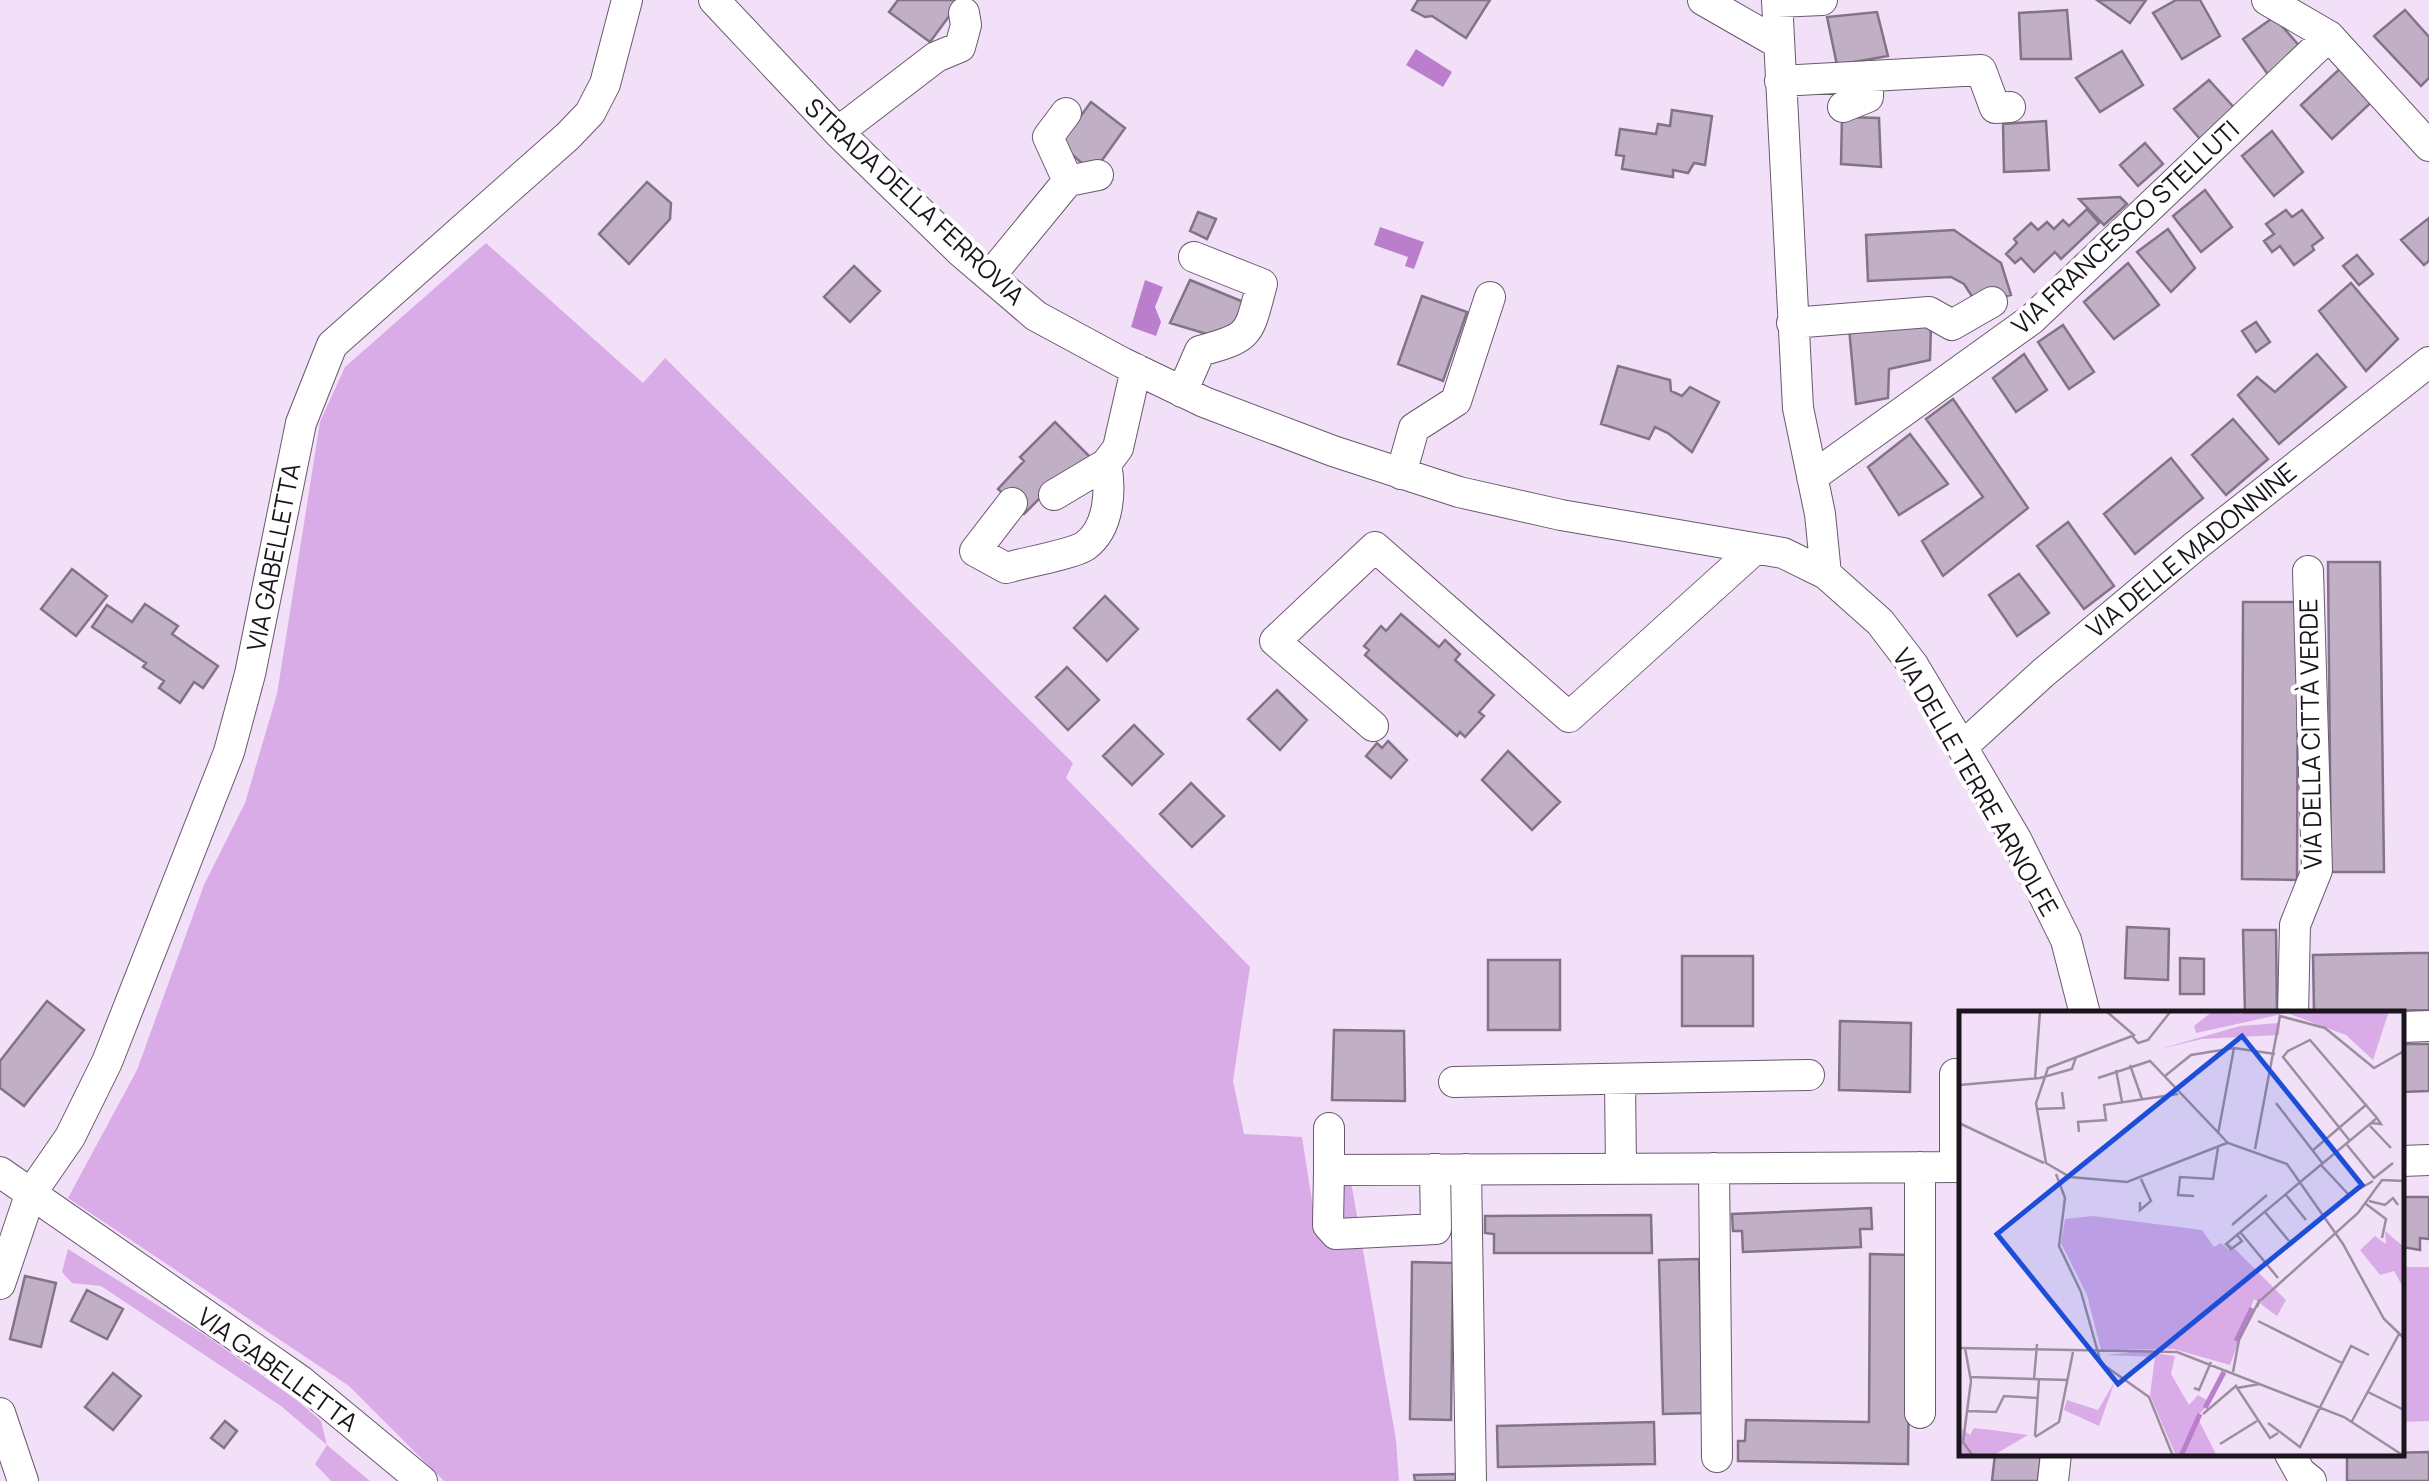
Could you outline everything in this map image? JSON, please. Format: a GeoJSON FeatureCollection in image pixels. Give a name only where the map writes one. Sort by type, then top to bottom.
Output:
{"type":"FeatureCollection","features":[{"type":"Feature","properties":{"kind":"street","name":"VIA GABELLETTA"},"geometry":{"type":"LineString","coordinates":[[30,1196],[70,1137],[106,1062],[229,752],[250,674],[300,423],[325,358],[332,345],[590,113],[605,84],[627,0]]}},
{"type":"Feature","properties":{"kind":"street","name":"STRADA DELLA FERROVIA"},"geometry":{"type":"LineString","coordinates":[[714,0],[838,132],[990,276],[1036,316],[1136,369],[1182,392],[1333,451],[1459,492],[1562,515],[1769,551],[1826,574]]}},
{"type":"Feature","properties":{"kind":"street"},"geometry":{"type":"LineString","coordinates":[[1703,0],[1778,44]]}},
{"type":"Feature","properties":{"kind":"street"},"geometry":{"type":"LineString","coordinates":[[1822,0],[1777,1],[1798,408],[1820,514],[1826,574]]}},
{"type":"Feature","properties":{"kind":"street"},"geometry":{"type":"LineString","coordinates":[[2267,0],[2329,36],[2429,146]]}},
{"type":"Feature","properties":{"kind":"street"},"geometry":{"type":"LineString","coordinates":[[838,132],[936,57],[960,47],[966,25],[964,13]]}},
{"type":"Feature","properties":{"kind":"street","name":"VIA FRANCESCO STELLUTI"},"geometry":{"type":"LineString","coordinates":[[1812,476],[2032,319],[2329,36]]}},
{"type":"Feature","properties":{"kind":"street"},"geometry":{"type":"LineString","coordinates":[[1780,82],[1981,70],[1995,108],[2010,107]]}},
{"type":"Feature","properties":{"kind":"street"},"geometry":{"type":"LineString","coordinates":[[1843,107],[1868,97],[1868,76]]}},
{"type":"Feature","properties":{"kind":"street"},"geometry":{"type":"LineString","coordinates":[[990,276],[1083,178],[1048,137],[1066,112]]}},
{"type":"Feature","properties":{"kind":"street"},"geometry":{"type":"LineString","coordinates":[[1182,392],[1200,351],[1239,340],[1250,328],[1262,284],[1194,257]]}},
{"type":"Feature","properties":{"kind":"street"},"geometry":{"type":"LineString","coordinates":[[1401,474],[1414,428],[1456,401],[1490,298]]}},
{"type":"Feature","properties":{"kind":"street"},"geometry":{"type":"LineString","coordinates":[[1792,323],[1929,312],[1952,325],[1992,302]]}},
{"type":"Feature","properties":{"kind":"street","name":"VIA DELLE MADONNINE"},"geometry":{"type":"LineString","coordinates":[[1962,747],[2068,651],[2194,546],[2429,362]]}},
{"type":"Feature","properties":{"kind":"street"},"geometry":{"type":"LineString","coordinates":[[1054,495],[1106,464],[1118,448],[1136,369]]}},
{"type":"Feature","properties":{"kind":"street"},"geometry":{"type":"LineString","coordinates":[[1012,503],[975,551],[1006,568],[1085,546],[1100,526],[1112,493],[1106,464]]}},
{"type":"Feature","properties":{"kind":"street"},"geometry":{"type":"LineString","coordinates":[[1372,726],[1275,641],[1375,547],[1569,717],[1769,551],[1820,514]]}},
{"type":"Feature","properties":{"kind":"street","name":"VIA DELLA CITTÀ VERDE"},"geometry":{"type":"LineString","coordinates":[[2293,1011],[2295,925],[2317,870],[2308,570]]}},
{"type":"Feature","properties":{"kind":"street","name":"VIA DELLE TERRE ARNOLFE"},"geometry":{"type":"LineString","coordinates":[[1826,574],[1880,622],[1962,747],[2016,839],[2058,923],[2080,985],[2084,1011]]}},
{"type":"Feature","properties":{"kind":"street"},"geometry":{"type":"LineString","coordinates":[[2404,1027],[2429,1026]]}},
{"type":"Feature","properties":{"kind":"street"},"geometry":{"type":"LineString","coordinates":[[1329,1170],[1958,1167],[1959,1074]]}},
{"type":"Feature","properties":{"kind":"street"},"geometry":{"type":"LineString","coordinates":[[1454,1082],[1810,1075]]}},
{"type":"Feature","properties":{"kind":"street"},"geometry":{"type":"LineString","coordinates":[[1620,1081],[1621,1168]]}},
{"type":"Feature","properties":{"kind":"street"},"geometry":{"type":"LineString","coordinates":[[1329,1128],[1328,1224],[1336,1234],[1436,1229],[1435,1170]]}},
{"type":"Feature","properties":{"kind":"street"},"geometry":{"type":"LineString","coordinates":[[1920,1167],[1920,1413]]}},
{"type":"Feature","properties":{"kind":"street"},"geometry":{"type":"LineString","coordinates":[[1714,1168],[1717,1458]]}},
{"type":"Feature","properties":{"kind":"street"},"geometry":{"type":"LineString","coordinates":[[1466,1169],[1471,1481]]}},
{"type":"Feature","properties":{"kind":"street","name":"VIA GABELLETTA"},"geometry":{"type":"LineString","coordinates":[[0,1172],[301,1381],[422,1481]]}},
{"type":"Feature","properties":{"kind":"street"},"geometry":{"type":"LineString","coordinates":[[0,1284],[30,1196]]}},
{"type":"Feature","properties":{"kind":"street"},"geometry":{"type":"LineString","coordinates":[[0,1414],[23,1481]]}},
{"type":"Feature","properties":{"kind":"street"},"geometry":{"type":"LineString","coordinates":[[2053,1481],[2056,1456]]}},
{"type":"Feature","properties":{"kind":"street"},"geometry":{"type":"LineString","coordinates":[[2291,1456],[2310,1481]]}},
{"type":"Feature","properties":{"kind":"shaded area"},"geometry":{"type":"Polygon","coordinates":[[[1416,49],[1452,72],[1443,87],[1406,65],[1416,49]]]}},
{"type":"Feature","properties":{"kind":"shaded area"},"geometry":{"type":"Polygon","coordinates":[[[1380,227],[1424,242],[1414,269],[1405,266],[1408,257],[1374,245],[1380,227]]]}},
{"type":"Feature","properties":{"kind":"shaded area"},"geometry":{"type":"Polygon","coordinates":[[[486,243],[643,383],[665,358],[1073,763],[1066,778],[1250,967],[1233,1081],[1244,1134],[1302,1137],[1317,1233],[1349,1170],[1396,1440],[1399,1481],[444,1481],[349,1386],[68,1198],[137,1070],[204,885],[245,803],[277,694],[320,422],[345,367],[486,243]]]}},
{"type":"Feature","properties":{"kind":"shaded area"},"geometry":{"type":"Polygon","coordinates":[[[1145,280],[1163,287],[1155,307],[1161,322],[1156,336],[1131,327],[1145,280]]]}},
{"type":"Feature","properties":{"kind":"shaded area"},"geometry":{"type":"Polygon","coordinates":[[[68,1249],[208,1337],[298,1401],[321,1421],[327,1445],[281,1406],[101,1286],[72,1283],[62,1272],[68,1249]]]}},
{"type":"Feature","properties":{"kind":"shaded area"},"geometry":{"type":"Polygon","coordinates":[[[2404,1267],[2429,1267],[2429,1421],[2404,1422],[2404,1267]]]}},
{"type":"Feature","properties":{"kind":"shaded area"},"geometry":{"type":"Polygon","coordinates":[[[327,1445],[370,1481],[331,1481],[315,1464],[327,1445]]]}},
{"type":"Feature","properties":{"kind":"building"},"geometry":{"type":"Polygon","coordinates":[[[898,0],[961,0],[930,42],[889,12],[898,0]]]}},
{"type":"Feature","properties":{"kind":"building"},"geometry":{"type":"Polygon","coordinates":[[[1418,0],[1490,0],[1466,38],[1432,16],[1412,10],[1418,0]]]}},
{"type":"Feature","properties":{"kind":"building"},"geometry":{"type":"Polygon","coordinates":[[[2097,0],[2146,0],[2130,23],[2097,0]]]}},
{"type":"Feature","properties":{"kind":"building"},"geometry":{"type":"Polygon","coordinates":[[[2176,0],[2200,0],[2220,36],[2182,59],[2153,13],[2176,0]]]}},
{"type":"Feature","properties":{"kind":"building"},"geometry":{"type":"Polygon","coordinates":[[[2067,10],[2071,59],[2021,59],[2019,13],[2067,10]]]}},
{"type":"Feature","properties":{"kind":"building"},"geometry":{"type":"Polygon","coordinates":[[[2405,10],[2429,37],[2429,78],[2421,86],[2374,36],[2405,10]]]}},
{"type":"Feature","properties":{"kind":"building"},"geometry":{"type":"Polygon","coordinates":[[[1877,12],[1888,56],[1837,65],[1827,17],[1877,12]]]}},
{"type":"Feature","properties":{"kind":"building"},"geometry":{"type":"Polygon","coordinates":[[[2274,17],[2303,50],[2269,76],[2243,39],[2274,17]]]}},
{"type":"Feature","properties":{"kind":"building"},"geometry":{"type":"Polygon","coordinates":[[[2122,51],[2143,85],[2100,112],[2076,78],[2122,51]]]}},
{"type":"Feature","properties":{"kind":"building"},"geometry":{"type":"Polygon","coordinates":[[[2346,63],[2376,98],[2332,139],[2301,105],[2346,63]]]}},
{"type":"Feature","properties":{"kind":"building"},"geometry":{"type":"Polygon","coordinates":[[[2209,80],[2239,113],[2206,146],[2174,109],[2209,80]]]}},
{"type":"Feature","properties":{"kind":"building"},"geometry":{"type":"Polygon","coordinates":[[[1091,102],[1125,128],[1093,173],[1060,144],[1091,102]]]}},
{"type":"Feature","properties":{"kind":"building"},"geometry":{"type":"Polygon","coordinates":[[[1672,110],[1712,116],[1705,165],[1694,163],[1688,173],[1673,170],[1673,177],[1622,169],[1624,156],[1616,155],[1620,129],[1656,134],[1658,124],[1670,126],[1672,110]]]}},
{"type":"Feature","properties":{"kind":"building"},"geometry":{"type":"Polygon","coordinates":[[[1842,117],[1879,118],[1881,167],[1841,164],[1842,117]]]}},
{"type":"Feature","properties":{"kind":"building"},"geometry":{"type":"Polygon","coordinates":[[[2046,121],[2049,170],[2004,172],[2003,124],[2046,121]]]}},
{"type":"Feature","properties":{"kind":"building"},"geometry":{"type":"Polygon","coordinates":[[[2272,131],[2303,172],[2274,196],[2242,156],[2272,131]]]}},
{"type":"Feature","properties":{"kind":"building"},"geometry":{"type":"Polygon","coordinates":[[[2145,143],[2163,164],[2138,186],[2120,165],[2145,143]]]}},
{"type":"Feature","properties":{"kind":"building"},"geometry":{"type":"Polygon","coordinates":[[[647,182],[671,203],[670,219],[629,264],[599,234],[647,182]]]}},
{"type":"Feature","properties":{"kind":"building"},"geometry":{"type":"Polygon","coordinates":[[[2205,190],[2232,227],[2201,252],[2173,216],[2205,190]]]}},
{"type":"Feature","properties":{"kind":"building"},"geometry":{"type":"Polygon","coordinates":[[[2120,197],[2127,204],[2104,225],[2079,199],[2120,197]]]}},
{"type":"Feature","properties":{"kind":"building"},"geometry":{"type":"Polygon","coordinates":[[[2087,209],[2099,223],[2061,259],[2055,252],[2034,272],[2021,258],[2015,263],[2006,254],[2017,243],[2014,239],[2031,223],[2038,230],[2047,222],[2054,229],[2063,220],[2069,226],[2087,209]]]}},
{"type":"Feature","properties":{"kind":"building"},"geometry":{"type":"Polygon","coordinates":[[[2286,210],[2292,217],[2302,210],[2323,238],[2294,265],[2280,246],[2272,252],[2264,241],[2274,234],[2266,224],[2286,210]]]}},
{"type":"Feature","properties":{"kind":"building"},"geometry":{"type":"Polygon","coordinates":[[[1198,212],[1216,219],[1207,239],[1190,231],[1198,212]]]}},
{"type":"Feature","properties":{"kind":"building"},"geometry":{"type":"Polygon","coordinates":[[[2429,218],[2429,261],[2424,265],[2401,240],[2429,218]]]}},
{"type":"Feature","properties":{"kind":"building"},"geometry":{"type":"Polygon","coordinates":[[[2168,229],[2195,268],[2171,292],[2137,252],[2168,229]]]}},
{"type":"Feature","properties":{"kind":"building"},"geometry":{"type":"Polygon","coordinates":[[[1954,230],[2001,263],[2011,295],[1977,304],[1964,284],[1951,277],[1868,281],[1866,235],[1954,230]]]}},
{"type":"Feature","properties":{"kind":"building"},"geometry":{"type":"Polygon","coordinates":[[[2357,255],[2373,274],[2359,285],[2343,266],[2357,255]]]}},
{"type":"Feature","properties":{"kind":"building"},"geometry":{"type":"Polygon","coordinates":[[[2128,263],[2159,305],[2114,339],[2084,302],[2128,263]]]}},
{"type":"Feature","properties":{"kind":"building"},"geometry":{"type":"Polygon","coordinates":[[[854,266],[880,291],[850,322],[824,297],[854,266]]]}},
{"type":"Feature","properties":{"kind":"building"},"geometry":{"type":"Polygon","coordinates":[[[1190,280],[1246,303],[1227,340],[1170,323],[1190,280]]]}},
{"type":"Feature","properties":{"kind":"building"},"geometry":{"type":"Polygon","coordinates":[[[2351,283],[2398,339],[2366,371],[2319,311],[2351,283]]]}},
{"type":"Feature","properties":{"kind":"building"},"geometry":{"type":"Polygon","coordinates":[[[1422,296],[1467,312],[1443,381],[1398,364],[1422,296]]]}},
{"type":"Feature","properties":{"kind":"building"},"geometry":{"type":"Polygon","coordinates":[[[2256,322],[2270,342],[2256,352],[2242,331],[2256,322]]]}},
{"type":"Feature","properties":{"kind":"building"},"geometry":{"type":"Polygon","coordinates":[[[1931,325],[1930,360],[1889,369],[1888,398],[1856,404],[1849,328],[1931,325]]]}},
{"type":"Feature","properties":{"kind":"building"},"geometry":{"type":"Polygon","coordinates":[[[2063,325],[2094,372],[2069,389],[2038,342],[2063,325]]]}},
{"type":"Feature","properties":{"kind":"building"},"geometry":{"type":"Polygon","coordinates":[[[2024,354],[2047,390],[2016,412],[1993,378],[2024,354]]]}},
{"type":"Feature","properties":{"kind":"building"},"geometry":{"type":"Polygon","coordinates":[[[2317,354],[2346,387],[2279,444],[2238,395],[2257,377],[2275,392],[2317,354]]]}},
{"type":"Feature","properties":{"kind":"building"},"geometry":{"type":"Polygon","coordinates":[[[1618,366],[1670,380],[1671,391],[1682,396],[1690,387],[1719,402],[1692,452],[1655,427],[1649,439],[1601,424],[1618,366]]]}},
{"type":"Feature","properties":{"kind":"building"},"geometry":{"type":"Polygon","coordinates":[[[1953,399],[2028,508],[1943,576],[1922,541],[1983,497],[1926,419],[1953,399]]]}},
{"type":"Feature","properties":{"kind":"building"},"geometry":{"type":"Polygon","coordinates":[[[2233,419],[2268,459],[2226,495],[2192,455],[2233,419]]]}},
{"type":"Feature","properties":{"kind":"building"},"geometry":{"type":"Polygon","coordinates":[[[1055,422],[1090,457],[1024,514],[998,489],[1024,461],[1020,457],[1055,422]]]}},
{"type":"Feature","properties":{"kind":"building"},"geometry":{"type":"Polygon","coordinates":[[[1910,434],[1948,484],[1899,515],[1868,467],[1910,434]]]}},
{"type":"Feature","properties":{"kind":"building"},"geometry":{"type":"Polygon","coordinates":[[[2171,458],[2203,498],[2135,554],[2104,514],[2171,458]]]}},
{"type":"Feature","properties":{"kind":"building"},"geometry":{"type":"Polygon","coordinates":[[[2068,522],[2114,586],[2084,609],[2037,546],[2068,522]]]}},
{"type":"Feature","properties":{"kind":"building"},"geometry":{"type":"Polygon","coordinates":[[[2328,562],[2380,562],[2384,872],[2331,872],[2328,562]]]}},
{"type":"Feature","properties":{"kind":"building"},"geometry":{"type":"Polygon","coordinates":[[[72,569],[107,596],[76,636],[41,609],[72,569]]]}},
{"type":"Feature","properties":{"kind":"building"},"geometry":{"type":"Polygon","coordinates":[[[2019,574],[2049,613],[2017,636],[1989,595],[2019,574]]]}},
{"type":"Feature","properties":{"kind":"building"},"geometry":{"type":"Polygon","coordinates":[[[1105,596],[1138,629],[1107,661],[1074,628],[1105,596]]]}},
{"type":"Feature","properties":{"kind":"building"},"geometry":{"type":"Polygon","coordinates":[[[2243,602],[2298,602],[2297,880],[2242,879],[2243,602]]]}},
{"type":"Feature","properties":{"kind":"building"},"geometry":{"type":"Polygon","coordinates":[[[145,604],[178,626],[172,634],[218,666],[203,688],[194,682],[180,703],[159,688],[164,681],[143,667],[146,663],[92,627],[107,605],[132,622],[145,604]]]}},
{"type":"Feature","properties":{"kind":"building"},"geometry":{"type":"Polygon","coordinates":[[[1401,614],[1439,647],[1445,640],[1460,654],[1455,660],[1494,695],[1479,712],[1484,716],[1465,737],[1460,732],[1457,736],[1365,655],[1369,650],[1364,646],[1381,626],[1386,631],[1401,614]]]}},
{"type":"Feature","properties":{"kind":"building"},"geometry":{"type":"Polygon","coordinates":[[[1067,667],[1099,700],[1068,730],[1036,697],[1067,667]]]}},
{"type":"Feature","properties":{"kind":"building"},"geometry":{"type":"Polygon","coordinates":[[[1277,690],[1307,720],[1280,750],[1248,719],[1277,690]]]}},
{"type":"Feature","properties":{"kind":"building"},"geometry":{"type":"Polygon","coordinates":[[[1134,725],[1163,754],[1132,785],[1103,756],[1134,725]]]}},
{"type":"Feature","properties":{"kind":"building"},"geometry":{"type":"Polygon","coordinates":[[[1388,741],[1407,760],[1391,778],[1366,756],[1377,743],[1382,748],[1388,741]]]}},
{"type":"Feature","properties":{"kind":"building"},"geometry":{"type":"Polygon","coordinates":[[[1508,751],[1560,802],[1532,830],[1482,780],[1508,751]]]}},
{"type":"Feature","properties":{"kind":"building"},"geometry":{"type":"Polygon","coordinates":[[[1191,783],[1224,816],[1192,847],[1160,814],[1191,783]]]}},
{"type":"Feature","properties":{"kind":"building"},"geometry":{"type":"Polygon","coordinates":[[[2127,927],[2169,929],[2168,980],[2125,978],[2127,927]]]}},
{"type":"Feature","properties":{"kind":"building"},"geometry":{"type":"Polygon","coordinates":[[[2243,930],[2276,930],[2277,1011],[2245,1011],[2243,930]]]}},
{"type":"Feature","properties":{"kind":"building"},"geometry":{"type":"Polygon","coordinates":[[[2429,953],[2429,1010],[2314,1011],[2313,955],[2429,953]]]}},
{"type":"Feature","properties":{"kind":"building"},"geometry":{"type":"Polygon","coordinates":[[[1682,956],[1753,956],[1753,1026],[1682,1026],[1682,956]]]}},
{"type":"Feature","properties":{"kind":"building"},"geometry":{"type":"Polygon","coordinates":[[[2180,958],[2204,959],[2204,994],[2180,994],[2180,958]]]}},
{"type":"Feature","properties":{"kind":"building"},"geometry":{"type":"Polygon","coordinates":[[[1488,960],[1560,960],[1560,1030],[1488,1030],[1488,960]]]}},
{"type":"Feature","properties":{"kind":"building"},"geometry":{"type":"Polygon","coordinates":[[[47,1001],[84,1030],[24,1106],[0,1088],[0,1061],[47,1001]]]}},
{"type":"Feature","properties":{"kind":"building"},"geometry":{"type":"Polygon","coordinates":[[[1840,1021],[1911,1023],[1910,1092],[1839,1090],[1840,1021]]]}},
{"type":"Feature","properties":{"kind":"building"},"geometry":{"type":"Polygon","coordinates":[[[1334,1030],[1404,1031],[1405,1101],[1332,1100],[1334,1030]]]}},
{"type":"Feature","properties":{"kind":"building"},"geometry":{"type":"Polygon","coordinates":[[[2404,1044],[2429,1044],[2429,1091],[2404,1092],[2404,1044]]]}},
{"type":"Feature","properties":{"kind":"building"},"geometry":{"type":"Polygon","coordinates":[[[2404,1197],[2429,1197],[2429,1239],[2420,1238],[2420,1250],[2404,1247],[2404,1197]]]}},
{"type":"Feature","properties":{"kind":"building"},"geometry":{"type":"Polygon","coordinates":[[[1871,1208],[1872,1229],[1860,1229],[1861,1247],[1743,1252],[1742,1231],[1733,1231],[1732,1214],[1871,1208]]]}},
{"type":"Feature","properties":{"kind":"building"},"geometry":{"type":"Polygon","coordinates":[[[1651,1215],[1652,1253],[1494,1253],[1494,1234],[1485,1233],[1485,1216],[1651,1215]]]}},
{"type":"Feature","properties":{"kind":"building"},"geometry":{"type":"Polygon","coordinates":[[[1870,1254],[1910,1255],[1908,1464],[1738,1461],[1738,1441],[1745,1441],[1746,1420],[1869,1422],[1870,1254]]]}},
{"type":"Feature","properties":{"kind":"building"},"geometry":{"type":"Polygon","coordinates":[[[1699,1259],[1703,1413],[1663,1414],[1659,1260],[1699,1259]]]}},
{"type":"Feature","properties":{"kind":"building"},"geometry":{"type":"Polygon","coordinates":[[[1412,1262],[1453,1263],[1451,1420],[1410,1419],[1412,1262]]]}},
{"type":"Feature","properties":{"kind":"building"},"geometry":{"type":"Polygon","coordinates":[[[25,1276],[56,1283],[41,1347],[10,1339],[25,1276]]]}},
{"type":"Feature","properties":{"kind":"building"},"geometry":{"type":"Polygon","coordinates":[[[87,1290],[123,1309],[107,1339],[71,1321],[87,1290]]]}},
{"type":"Feature","properties":{"kind":"building"},"geometry":{"type":"Polygon","coordinates":[[[113,1373],[141,1396],[113,1430],[85,1407],[113,1373]]]}},
{"type":"Feature","properties":{"kind":"building"},"geometry":{"type":"Polygon","coordinates":[[[225,1421],[237,1431],[224,1448],[211,1438],[225,1421]]]}},
{"type":"Feature","properties":{"kind":"building"},"geometry":{"type":"Polygon","coordinates":[[[1654,1422],[1655,1464],[1498,1467],[1497,1426],[1654,1422]]]}},
{"type":"Feature","properties":{"kind":"building"},"geometry":{"type":"Polygon","coordinates":[[[2429,1452],[2429,1481],[2347,1481],[2347,1456],[2404,1456],[2404,1453],[2429,1452]]]}},
{"type":"Feature","properties":{"kind":"building"},"geometry":{"type":"Polygon","coordinates":[[[1995,1456],[2041,1456],[2038,1481],[1992,1481],[1995,1456]]]}},
{"type":"Feature","properties":{"kind":"building"},"geometry":{"type":"Polygon","coordinates":[[[1456,1474],[1456,1481],[1415,1481],[1414,1475],[1456,1474]]]}}]}
